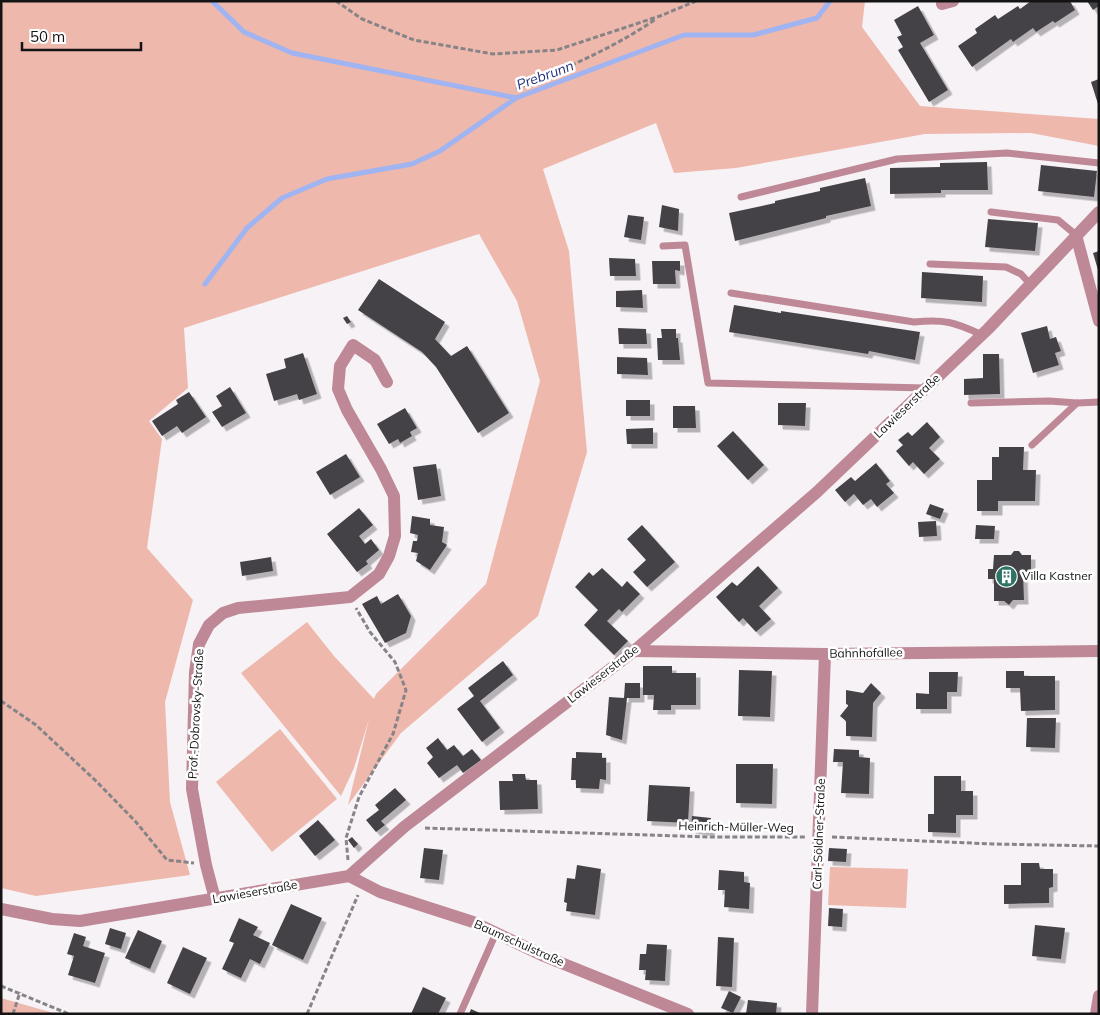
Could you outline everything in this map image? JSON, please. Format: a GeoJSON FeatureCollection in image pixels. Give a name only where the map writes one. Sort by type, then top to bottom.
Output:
{"type":"FeatureCollection","features":[{"type":"Feature","properties":{"kind":"street","name":"Lawieserstraße"},"geometry":{"type":"LineString","coordinates":[[1,908],[52,919],[80,921],[349,876],[404,827],[634,651],[817,492],[982,335],[1099,212]]}},
{"type":"Feature","properties":{"kind":"street"},"geometry":{"type":"LineString","coordinates":[[1076,236],[1099,321]]}},
{"type":"Feature","properties":{"kind":"street"},"geometry":{"type":"LineString","coordinates":[[350,597],[379,574],[389,556],[395,536],[394,496],[381,469],[347,410],[338,389],[340,366],[353,345],[375,360],[387,382]]}},
{"type":"Feature","properties":{"kind":"street","name":"Prof.-Dobrovsky-Straße"},"geometry":{"type":"LineString","coordinates":[[215,899],[206,864],[192,789],[195,672],[199,644],[208,625],[223,613],[238,608],[350,597]]}},
{"type":"Feature","properties":{"kind":"street","name":"Bahnhofallee"},"geometry":{"type":"LineString","coordinates":[[634,651],[825,654],[1099,651]]}},
{"type":"Feature","properties":{"kind":"street","name":"Carl-Söldner-Straße"},"geometry":{"type":"LineString","coordinates":[[812,1014],[825,654]]}},
{"type":"Feature","properties":{"kind":"street","name":"Baumschulstraße"},"geometry":{"type":"LineString","coordinates":[[349,876],[380,892],[473,922],[544,956],[688,1014]]}},
{"type":"Feature","properties":{"kind":"street"},"geometry":{"type":"LineString","coordinates":[[1096,1014],[1099,996]]}},
{"type":"Feature","properties":{"kind":"lane"},"geometry":{"type":"LineString","coordinates":[[741,197],[897,158],[1007,154],[1099,163]]}},
{"type":"Feature","properties":{"kind":"lane"},"geometry":{"type":"LineString","coordinates":[[991,212],[1058,220],[1076,236]]}},
{"type":"Feature","properties":{"kind":"lane"},"geometry":{"type":"LineString","coordinates":[[663,246],[685,245],[708,383],[926,388]]}},
{"type":"Feature","properties":{"kind":"lane"},"geometry":{"type":"LineString","coordinates":[[930,264],[1006,267],[1020,274],[1030,284]]}},
{"type":"Feature","properties":{"kind":"lane"},"geometry":{"type":"LineString","coordinates":[[731,294],[914,322],[935,320],[951,322],[982,335]]}},
{"type":"Feature","properties":{"kind":"lane"},"geometry":{"type":"LineString","coordinates":[[972,403],[1099,402]]}},
{"type":"Feature","properties":{"kind":"lane"},"geometry":{"type":"LineString","coordinates":[[1032,445],[1078,403]]}},
{"type":"Feature","properties":{"kind":"lane"},"geometry":{"type":"LineString","coordinates":[[460,1014],[496,933]]}},
{"type":"Feature","properties":{"kind":"path"},"geometry":{"type":"LineString","coordinates":[[336,1],[362,19],[414,40],[493,54],[557,50],[660,16],[696,1]]}},
{"type":"Feature","properties":{"kind":"path"},"geometry":{"type":"LineString","coordinates":[[516,90],[586,59],[634,34],[660,16]]}},
{"type":"Feature","properties":{"kind":"path"},"geometry":{"type":"LineString","coordinates":[[349,876],[346,838],[359,797],[393,734],[406,690],[395,662],[370,632],[350,597]]}},
{"type":"Feature","properties":{"kind":"path"},"geometry":{"type":"LineString","coordinates":[[1,701],[36,725],[96,781],[136,822],[168,860],[206,864]]}},
{"type":"Feature","properties":{"kind":"path","name":"Heinrich-Müller-Weg"},"geometry":{"type":"LineString","coordinates":[[404,827],[711,837],[819,837],[1099,846]]}},
{"type":"Feature","properties":{"kind":"path"},"geometry":{"type":"LineString","coordinates":[[307,1014],[364,884]]}},
{"type":"Feature","properties":{"kind":"path"},"geometry":{"type":"LineString","coordinates":[[1,986],[20,992],[69,1014]]}},
{"type":"Feature","properties":{"kind":"path"},"geometry":{"type":"LineString","coordinates":[[13,1014],[20,992]]}},
{"type":"Feature","properties":{"kind":"shaded area"},"geometry":{"type":"Polygon","coordinates":[[[1,1],[865,1],[862,27],[920,106],[1099,119],[1099,146],[1031,133],[925,134],[736,168],[674,173],[656,123],[543,169],[569,251],[587,452],[538,616],[401,733],[348,805],[369,719],[354,768],[341,796],[241,673],[307,622],[334,656],[374,699],[376,694],[486,584],[540,381],[517,301],[479,234],[184,328],[188,388],[149,421],[162,439],[147,548],[193,600],[165,702],[170,802],[190,875],[36,896],[1,888],[1,1]]]}},
{"type":"Feature","properties":{"kind":"shaded area"},"geometry":{"type":"Polygon","coordinates":[[[280,729],[337,799],[272,852],[216,782],[280,729]]]}},
{"type":"Feature","properties":{"kind":"shaded area"},"geometry":{"type":"Polygon","coordinates":[[[830,867],[908,869],[906,908],[828,905],[830,867]]]}},
{"type":"Feature","properties":{"kind":"shaded area"},"geometry":{"type":"Polygon","coordinates":[[[1,998],[57,1014],[1,1014],[1,998]]]}},
{"type":"Feature","properties":{"kind":"building"},"geometry":{"type":"Polygon","coordinates":[[[1031,1],[1070,1],[1075,10],[1036,32],[1033,28],[1013,42],[1011,39],[972,67],[958,46],[977,33],[975,29],[995,15],[998,19],[1018,6],[1020,9],[1031,1]]]}},
{"type":"Feature","properties":{"kind":"building"},"geometry":{"type":"Polygon","coordinates":[[[1087,1],[1099,1],[1099,6],[1093,10],[1087,1]]]}},
{"type":"Feature","properties":{"kind":"building"},"geometry":{"type":"Polygon","coordinates":[[[918,6],[934,35],[920,43],[948,90],[929,102],[898,50],[903,47],[897,37],[902,35],[894,20],[918,6]]]}},
{"type":"Feature","properties":{"kind":"building"},"geometry":{"type":"Polygon","coordinates":[[[1099,79],[1099,104],[1098,104],[1091,82],[1099,79]]]}},
{"type":"Feature","properties":{"kind":"building"},"geometry":{"type":"Polygon","coordinates":[[[987,162],[988,190],[941,190],[941,193],[890,194],[890,168],[940,167],[940,163],[987,162]]]}},
{"type":"Feature","properties":{"kind":"building"},"geometry":{"type":"Polygon","coordinates":[[[1041,165],[1097,171],[1094,197],[1038,191],[1041,165]]]}},
{"type":"Feature","properties":{"kind":"building"},"geometry":{"type":"Polygon","coordinates":[[[865,178],[871,206],[826,216],[826,218],[735,241],[729,213],[775,203],[775,201],[820,191],[820,188],[865,178]]]}},
{"type":"Feature","properties":{"kind":"building"},"geometry":{"type":"Polygon","coordinates":[[[662,205],[679,209],[678,231],[659,227],[662,205]]]}},
{"type":"Feature","properties":{"kind":"building"},"geometry":{"type":"Polygon","coordinates":[[[628,215],[644,217],[641,240],[624,237],[628,215]]]}},
{"type":"Feature","properties":{"kind":"building"},"geometry":{"type":"Polygon","coordinates":[[[988,219],[1038,223],[1035,251],[985,247],[988,219]]]}},
{"type":"Feature","properties":{"kind":"building"},"geometry":{"type":"Polygon","coordinates":[[[1099,251],[1099,270],[1098,270],[1093,253],[1099,251]]]}},
{"type":"Feature","properties":{"kind":"building"},"geometry":{"type":"Polygon","coordinates":[[[609,258],[635,259],[636,276],[610,276],[609,258]]]}},
{"type":"Feature","properties":{"kind":"building"},"geometry":{"type":"Polygon","coordinates":[[[652,261],[680,261],[680,271],[675,270],[676,284],[653,284],[652,261]]]}},
{"type":"Feature","properties":{"kind":"building"},"geometry":{"type":"Polygon","coordinates":[[[922,272],[983,276],[982,302],[921,298],[922,272]]]}},
{"type":"Feature","properties":{"kind":"building"},"geometry":{"type":"Polygon","coordinates":[[[379,279],[445,322],[435,339],[451,356],[467,346],[509,413],[478,433],[436,367],[422,352],[358,310],[379,279]]]}},
{"type":"Feature","properties":{"kind":"building"},"geometry":{"type":"Polygon","coordinates":[[[642,290],[643,308],[616,307],[616,291],[642,290]]]}},
{"type":"Feature","properties":{"kind":"building"},"geometry":{"type":"Polygon","coordinates":[[[734,305],[920,332],[915,360],[869,351],[868,354],[729,332],[734,305]]]}},
{"type":"Feature","properties":{"kind":"building"},"geometry":{"type":"Polygon","coordinates":[[[347,316],[351,322],[347,324],[343,318],[347,316]]]}},
{"type":"Feature","properties":{"kind":"building"},"geometry":{"type":"Polygon","coordinates":[[[1047,326],[1050,339],[1056,337],[1061,351],[1055,353],[1059,365],[1033,373],[1021,333],[1047,326]]]}},
{"type":"Feature","properties":{"kind":"building"},"geometry":{"type":"Polygon","coordinates":[[[618,328],[646,329],[647,344],[619,344],[618,328]]]}},
{"type":"Feature","properties":{"kind":"building"},"geometry":{"type":"Polygon","coordinates":[[[661,329],[676,329],[680,360],[658,360],[657,338],[662,338],[661,329]]]}},
{"type":"Feature","properties":{"kind":"building"},"geometry":{"type":"Polygon","coordinates":[[[303,353],[317,394],[299,400],[297,394],[274,401],[266,374],[286,368],[284,359],[303,353]]]}},
{"type":"Feature","properties":{"kind":"building"},"geometry":{"type":"Polygon","coordinates":[[[983,354],[999,354],[1000,394],[964,395],[964,379],[983,378],[983,354]]]}},
{"type":"Feature","properties":{"kind":"building"},"geometry":{"type":"Polygon","coordinates":[[[617,357],[647,358],[648,375],[617,374],[617,357]]]}},
{"type":"Feature","properties":{"kind":"building"},"geometry":{"type":"Polygon","coordinates":[[[230,387],[246,413],[222,427],[212,412],[222,406],[216,396],[230,387]]]}},
{"type":"Feature","properties":{"kind":"building"},"geometry":{"type":"Polygon","coordinates":[[[189,392],[206,417],[182,433],[177,426],[162,436],[152,421],[178,404],[176,400],[189,392]]]}},
{"type":"Feature","properties":{"kind":"building"},"geometry":{"type":"Polygon","coordinates":[[[626,400],[650,400],[650,416],[626,416],[626,400]]]}},
{"type":"Feature","properties":{"kind":"building"},"geometry":{"type":"Polygon","coordinates":[[[778,403],[806,403],[805,426],[778,425],[778,403]]]}},
{"type":"Feature","properties":{"kind":"building"},"geometry":{"type":"Polygon","coordinates":[[[673,406],[695,406],[696,428],[673,428],[673,406]]]}},
{"type":"Feature","properties":{"kind":"building"},"geometry":{"type":"Polygon","coordinates":[[[405,408],[417,428],[410,432],[412,436],[400,443],[398,439],[389,444],[377,424],[405,408]]]}},
{"type":"Feature","properties":{"kind":"building"},"geometry":{"type":"Polygon","coordinates":[[[927,422],[940,437],[929,448],[940,459],[924,474],[913,462],[909,466],[896,451],[903,445],[898,440],[908,432],[912,436],[927,422]]]}},
{"type":"Feature","properties":{"kind":"building"},"geometry":{"type":"Polygon","coordinates":[[[653,428],[653,444],[627,444],[626,429],[653,428]]]}},
{"type":"Feature","properties":{"kind":"building"},"geometry":{"type":"Polygon","coordinates":[[[733,431],[764,465],[748,480],[717,446],[733,431]]]}},
{"type":"Feature","properties":{"kind":"building"},"geometry":{"type":"Polygon","coordinates":[[[999,447],[1024,447],[1023,470],[1036,470],[1035,501],[998,501],[998,511],[977,511],[977,480],[992,480],[992,457],[999,457],[999,447]]]}},
{"type":"Feature","properties":{"kind":"building"},"geometry":{"type":"Polygon","coordinates":[[[346,454],[360,477],[330,495],[316,472],[346,454]]]}},
{"type":"Feature","properties":{"kind":"building"},"geometry":{"type":"Polygon","coordinates":[[[876,463],[890,481],[886,484],[894,493],[877,507],[871,499],[863,505],[854,494],[845,502],[835,490],[851,477],[855,481],[876,463]]]}},
{"type":"Feature","properties":{"kind":"building"},"geometry":{"type":"Polygon","coordinates":[[[436,464],[441,496],[418,500],[413,467],[436,464]]]}},
{"type":"Feature","properties":{"kind":"building"},"geometry":{"type":"Polygon","coordinates":[[[930,504],[944,509],[940,519],[926,514],[930,504]]]}},
{"type":"Feature","properties":{"kind":"building"},"geometry":{"type":"Polygon","coordinates":[[[359,508],[373,525],[359,536],[365,544],[371,539],[379,550],[366,561],[368,564],[357,572],[327,534],[359,508]]]}},
{"type":"Feature","properties":{"kind":"building"},"geometry":{"type":"Polygon","coordinates":[[[412,516],[430,519],[430,525],[444,527],[442,542],[447,545],[430,570],[416,561],[418,553],[411,552],[413,541],[417,541],[418,535],[410,533],[412,516]]]}},
{"type":"Feature","properties":{"kind":"building"},"geometry":{"type":"Polygon","coordinates":[[[936,521],[937,536],[919,537],[918,522],[936,521]]]}},
{"type":"Feature","properties":{"kind":"building"},"geometry":{"type":"Polygon","coordinates":[[[642,525],[675,562],[647,587],[633,572],[646,560],[627,539],[642,525]]]}},
{"type":"Feature","properties":{"kind":"building"},"geometry":{"type":"Polygon","coordinates":[[[976,525],[995,526],[994,539],[975,539],[976,525]]]}},
{"type":"Feature","properties":{"kind":"building","name":"Villa Kastner"},"geometry":{"type":"Polygon","coordinates":[[[1014,551],[1019,551],[1022,555],[1031,555],[1031,572],[1023,572],[1024,600],[1013,600],[1009,605],[1004,601],[994,601],[994,579],[988,579],[988,569],[993,569],[994,555],[1011,555],[1014,551]]]}},
{"type":"Feature","properties":{"kind":"building"},"geometry":{"type":"Polygon","coordinates":[[[271,557],[273,571],[242,576],[240,562],[271,557]]]}},
{"type":"Feature","properties":{"kind":"building"},"geometry":{"type":"Polygon","coordinates":[[[758,566],[778,588],[759,606],[771,619],[756,632],[743,618],[739,622],[716,597],[732,582],[737,586],[758,566]]]}},
{"type":"Feature","properties":{"kind":"building"},"geometry":{"type":"Polygon","coordinates":[[[602,568],[622,587],[627,581],[640,594],[622,612],[619,609],[607,621],[628,641],[614,655],[584,625],[598,610],[575,587],[589,572],[593,576],[602,568]]]}},
{"type":"Feature","properties":{"kind":"building"},"geometry":{"type":"Polygon","coordinates":[[[398,594],[411,616],[406,633],[385,643],[362,604],[377,596],[381,604],[398,594]]]}},
{"type":"Feature","properties":{"kind":"building"},"geometry":{"type":"Polygon","coordinates":[[[503,661],[513,675],[480,701],[500,728],[482,742],[457,709],[474,696],[468,688],[503,661]]]}},
{"type":"Feature","properties":{"kind":"building"},"geometry":{"type":"Polygon","coordinates":[[[643,666],[672,666],[672,673],[696,673],[696,705],[671,705],[671,710],[653,710],[654,695],[643,695],[643,666]]]}},
{"type":"Feature","properties":{"kind":"building"},"geometry":{"type":"Polygon","coordinates":[[[739,670],[772,671],[770,717],[738,716],[739,670]]]}},
{"type":"Feature","properties":{"kind":"building"},"geometry":{"type":"Polygon","coordinates":[[[1006,671],[1024,671],[1024,676],[1055,676],[1055,710],[1021,711],[1020,688],[1006,688],[1006,671]]]}},
{"type":"Feature","properties":{"kind":"building"},"geometry":{"type":"Polygon","coordinates":[[[929,672],[958,672],[957,692],[947,692],[947,709],[916,709],[916,693],[929,694],[929,672]]]}},
{"type":"Feature","properties":{"kind":"building"},"geometry":{"type":"Polygon","coordinates":[[[625,683],[640,683],[640,698],[627,698],[622,740],[606,735],[609,697],[624,698],[625,683]]]}},
{"type":"Feature","properties":{"kind":"building"},"geometry":{"type":"Polygon","coordinates":[[[871,683],[881,693],[873,703],[872,737],[846,736],[846,721],[840,716],[848,706],[846,704],[846,690],[863,693],[871,683]]]}},
{"type":"Feature","properties":{"kind":"building"},"geometry":{"type":"Polygon","coordinates":[[[1027,718],[1056,718],[1055,748],[1026,747],[1027,718]]]}},
{"type":"Feature","properties":{"kind":"building"},"geometry":{"type":"Polygon","coordinates":[[[438,738],[447,750],[454,745],[463,756],[472,749],[481,760],[463,773],[457,765],[439,778],[427,763],[433,757],[426,748],[438,738]]]}},
{"type":"Feature","properties":{"kind":"building"},"geometry":{"type":"Polygon","coordinates":[[[834,749],[859,750],[859,757],[870,758],[869,794],[841,793],[843,762],[833,762],[834,749]]]}},
{"type":"Feature","properties":{"kind":"building"},"geometry":{"type":"Polygon","coordinates":[[[576,752],[602,753],[602,758],[606,758],[606,780],[600,779],[599,789],[576,788],[576,780],[571,780],[572,758],[576,758],[576,752]]]}},
{"type":"Feature","properties":{"kind":"building"},"geometry":{"type":"Polygon","coordinates":[[[736,764],[773,764],[772,804],[736,803],[736,764]]]}},
{"type":"Feature","properties":{"kind":"building"},"geometry":{"type":"Polygon","coordinates":[[[512,774],[525,774],[526,780],[537,780],[538,809],[500,810],[499,781],[513,781],[512,774]]]}},
{"type":"Feature","properties":{"kind":"building"},"geometry":{"type":"Polygon","coordinates":[[[934,776],[961,776],[961,791],[973,791],[973,815],[956,815],[956,833],[928,832],[928,814],[934,814],[934,776]]]}},
{"type":"Feature","properties":{"kind":"building"},"geometry":{"type":"Polygon","coordinates":[[[649,785],[690,787],[688,823],[647,821],[649,785]]]}},
{"type":"Feature","properties":{"kind":"building"},"geometry":{"type":"Polygon","coordinates":[[[395,788],[406,800],[381,821],[385,825],[376,832],[366,820],[379,810],[375,805],[395,788]]]}},
{"type":"Feature","properties":{"kind":"building"},"geometry":{"type":"Polygon","coordinates":[[[692,816],[711,818],[710,832],[691,829],[692,816]]]}},
{"type":"Feature","properties":{"kind":"building"},"geometry":{"type":"Polygon","coordinates":[[[318,820],[335,840],[315,856],[299,836],[318,820]]]}},
{"type":"Feature","properties":{"kind":"building"},"geometry":{"type":"Polygon","coordinates":[[[352,837],[358,844],[354,848],[348,840],[352,837]]]}},
{"type":"Feature","properties":{"kind":"building"},"geometry":{"type":"Polygon","coordinates":[[[424,848],[443,850],[439,880],[420,878],[424,848]]]}},
{"type":"Feature","properties":{"kind":"building"},"geometry":{"type":"Polygon","coordinates":[[[829,848],[847,849],[846,862],[828,861],[829,848]]]}},
{"type":"Feature","properties":{"kind":"building"},"geometry":{"type":"Polygon","coordinates":[[[1021,863],[1039,863],[1040,869],[1053,869],[1053,887],[1049,888],[1049,903],[1004,904],[1004,885],[1021,885],[1021,863]]]}},
{"type":"Feature","properties":{"kind":"building"},"geometry":{"type":"Polygon","coordinates":[[[577,865],[601,869],[595,915],[566,911],[567,903],[564,902],[567,878],[575,879],[577,865]]]}},
{"type":"Feature","properties":{"kind":"building"},"geometry":{"type":"Polygon","coordinates":[[[719,870],[744,872],[744,882],[750,883],[749,909],[724,907],[725,890],[718,890],[719,870]]]}},
{"type":"Feature","properties":{"kind":"building"},"geometry":{"type":"Polygon","coordinates":[[[291,904],[322,918],[303,960],[272,945],[291,904]]]}},
{"type":"Feature","properties":{"kind":"building"},"geometry":{"type":"Polygon","coordinates":[[[829,908],[843,909],[842,927],[828,926],[829,908]]]}},
{"type":"Feature","properties":{"kind":"building"},"geometry":{"type":"Polygon","coordinates":[[[239,918],[258,927],[253,935],[270,943],[260,964],[250,959],[241,978],[222,969],[234,943],[229,941],[239,918]]]}},
{"type":"Feature","properties":{"kind":"building"},"geometry":{"type":"Polygon","coordinates":[[[1035,925],[1065,928],[1061,959],[1032,956],[1035,925]]]}},
{"type":"Feature","properties":{"kind":"building"},"geometry":{"type":"Polygon","coordinates":[[[110,928],[126,933],[121,949],[105,944],[110,928]]]}},
{"type":"Feature","properties":{"kind":"building"},"geometry":{"type":"Polygon","coordinates":[[[138,930],[162,941],[150,969],[125,958],[138,930]]]}},
{"type":"Feature","properties":{"kind":"building"},"geometry":{"type":"Polygon","coordinates":[[[74,933],[86,937],[83,946],[105,953],[95,983],[68,975],[74,956],[67,954],[74,933]]]}},
{"type":"Feature","properties":{"kind":"building"},"geometry":{"type":"Polygon","coordinates":[[[718,937],[734,938],[732,987],[716,986],[718,937]]]}},
{"type":"Feature","properties":{"kind":"building"},"geometry":{"type":"Polygon","coordinates":[[[647,944],[667,945],[665,981],[645,980],[646,970],[639,970],[640,954],[646,954],[647,944]]]}},
{"type":"Feature","properties":{"kind":"building"},"geometry":{"type":"Polygon","coordinates":[[[183,947],[207,958],[190,994],[167,983],[183,947]]]}},
{"type":"Feature","properties":{"kind":"building"},"geometry":{"type":"Polygon","coordinates":[[[423,987],[446,998],[438,1014],[411,1014],[423,987]]]}},
{"type":"Feature","properties":{"kind":"building"},"geometry":{"type":"Polygon","coordinates":[[[729,991],[741,997],[733,1013],[721,1008],[729,991]]]}},
{"type":"Feature","properties":{"kind":"building"},"geometry":{"type":"Polygon","coordinates":[[[748,1000],[777,1003],[776,1014],[746,1014],[748,1000]]]}},
{"type":"Feature","properties":{"kind":"building"},"geometry":{"type":"Polygon","coordinates":[[[471,1009],[482,1014],[469,1014],[471,1009]]]}},
{"type":"Feature","properties":{"kind":"waterway","name":"Prebrunn"},"geometry":{"type":"LineString","coordinates":[[212,1],[244,32],[292,53],[516,98],[684,35],[753,35],[817,18],[830,1]]}},
{"type":"Feature","properties":{"kind":"waterway"},"geometry":{"type":"LineString","coordinates":[[205,284],[247,228],[282,198],[327,179],[412,164],[440,151],[516,98]]}},
{"type":"Feature","properties":{"kind":"place","name":"Villa Kastner"},"geometry":{"type":"Point","coordinates":[1006,576]}}]}
